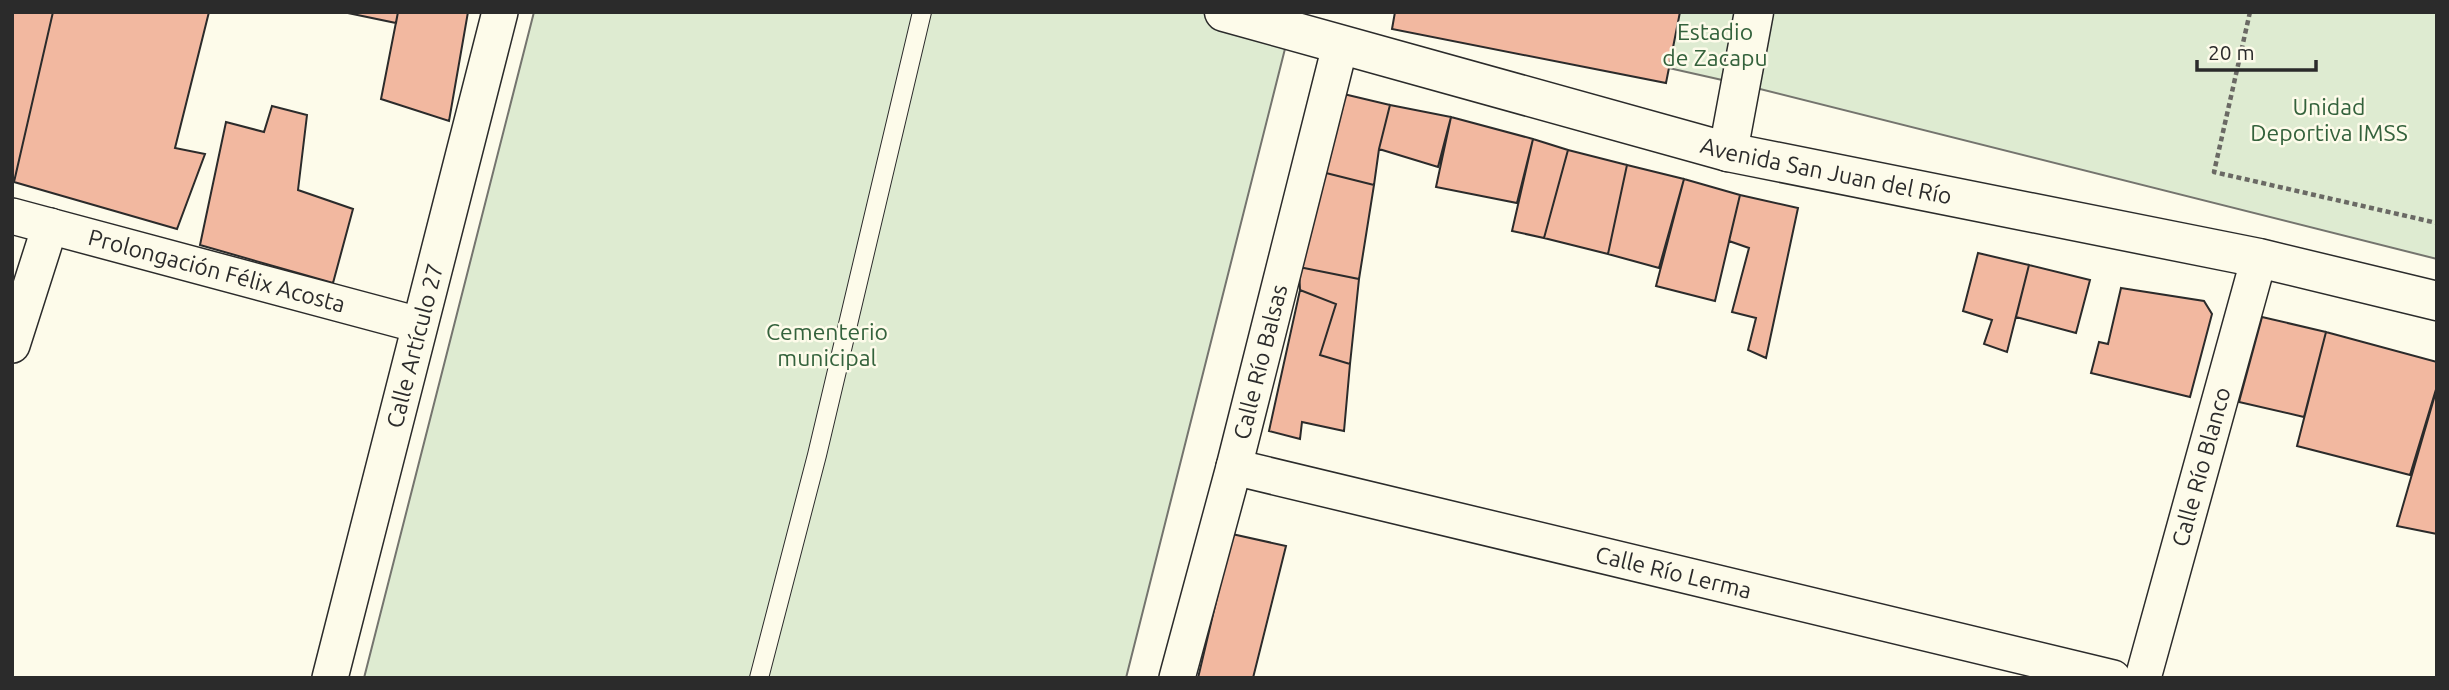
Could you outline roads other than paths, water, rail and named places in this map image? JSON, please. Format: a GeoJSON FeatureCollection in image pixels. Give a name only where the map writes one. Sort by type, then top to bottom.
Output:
{"type":"FeatureCollection","features":[{"type":"Feature","properties":{"kind":"street","name":"Calle Artículo 27"},"geometry":{"type":"LineString","coordinates":[[330,678],[500,12]]}},
{"type":"Feature","properties":{"kind":"street","name":"Avenida San Juan del Río"},"geometry":{"type":"LineString","coordinates":[[1224,12],[1728,152],[2259,258],[2437,301]]}},
{"type":"Feature","properties":{"kind":"street"},"geometry":{"type":"LineString","coordinates":[[1728,152],[1754,12]]}},
{"type":"Feature","properties":{"kind":"street","name":"Calle Río Balsas"},"geometry":{"type":"LineString","coordinates":[[1177,678],[1234,467],[1340,46]]}},
{"type":"Feature","properties":{"kind":"street","name":"Prolongación Félix Acosta"},"geometry":{"type":"LineString","coordinates":[[12,216],[419,325]]}},
{"type":"Feature","properties":{"kind":"street"},"geometry":{"type":"LineString","coordinates":[[12,345],[50,226]]}},
{"type":"Feature","properties":{"kind":"street","name":"Calle Río Blanco"},"geometry":{"type":"LineString","coordinates":[[2143,678],[2259,258]]}},
{"type":"Feature","properties":{"kind":"street","name":"Calle Río Lerma"},"geometry":{"type":"LineString","coordinates":[[1234,467],[2113,678]]}},
{"type":"Feature","properties":{"kind":"lane"},"geometry":{"type":"LineString","coordinates":[[760,678],[817,455],[922,12]]}},
{"type":"Feature","properties":{"kind":"park label","name":"Estadio de Zacapu"},"geometry":{"type":"Point","coordinates":[1715,45]}},
{"type":"Feature","properties":{"kind":"park label","name":"Unidad Deportiva IMSS"},"geometry":{"type":"Point","coordinates":[2329,120]}},
{"type":"Feature","properties":{"kind":"park label","name":"Cementerio municipal"},"geometry":{"type":"Point","coordinates":[827,345]}}]}
